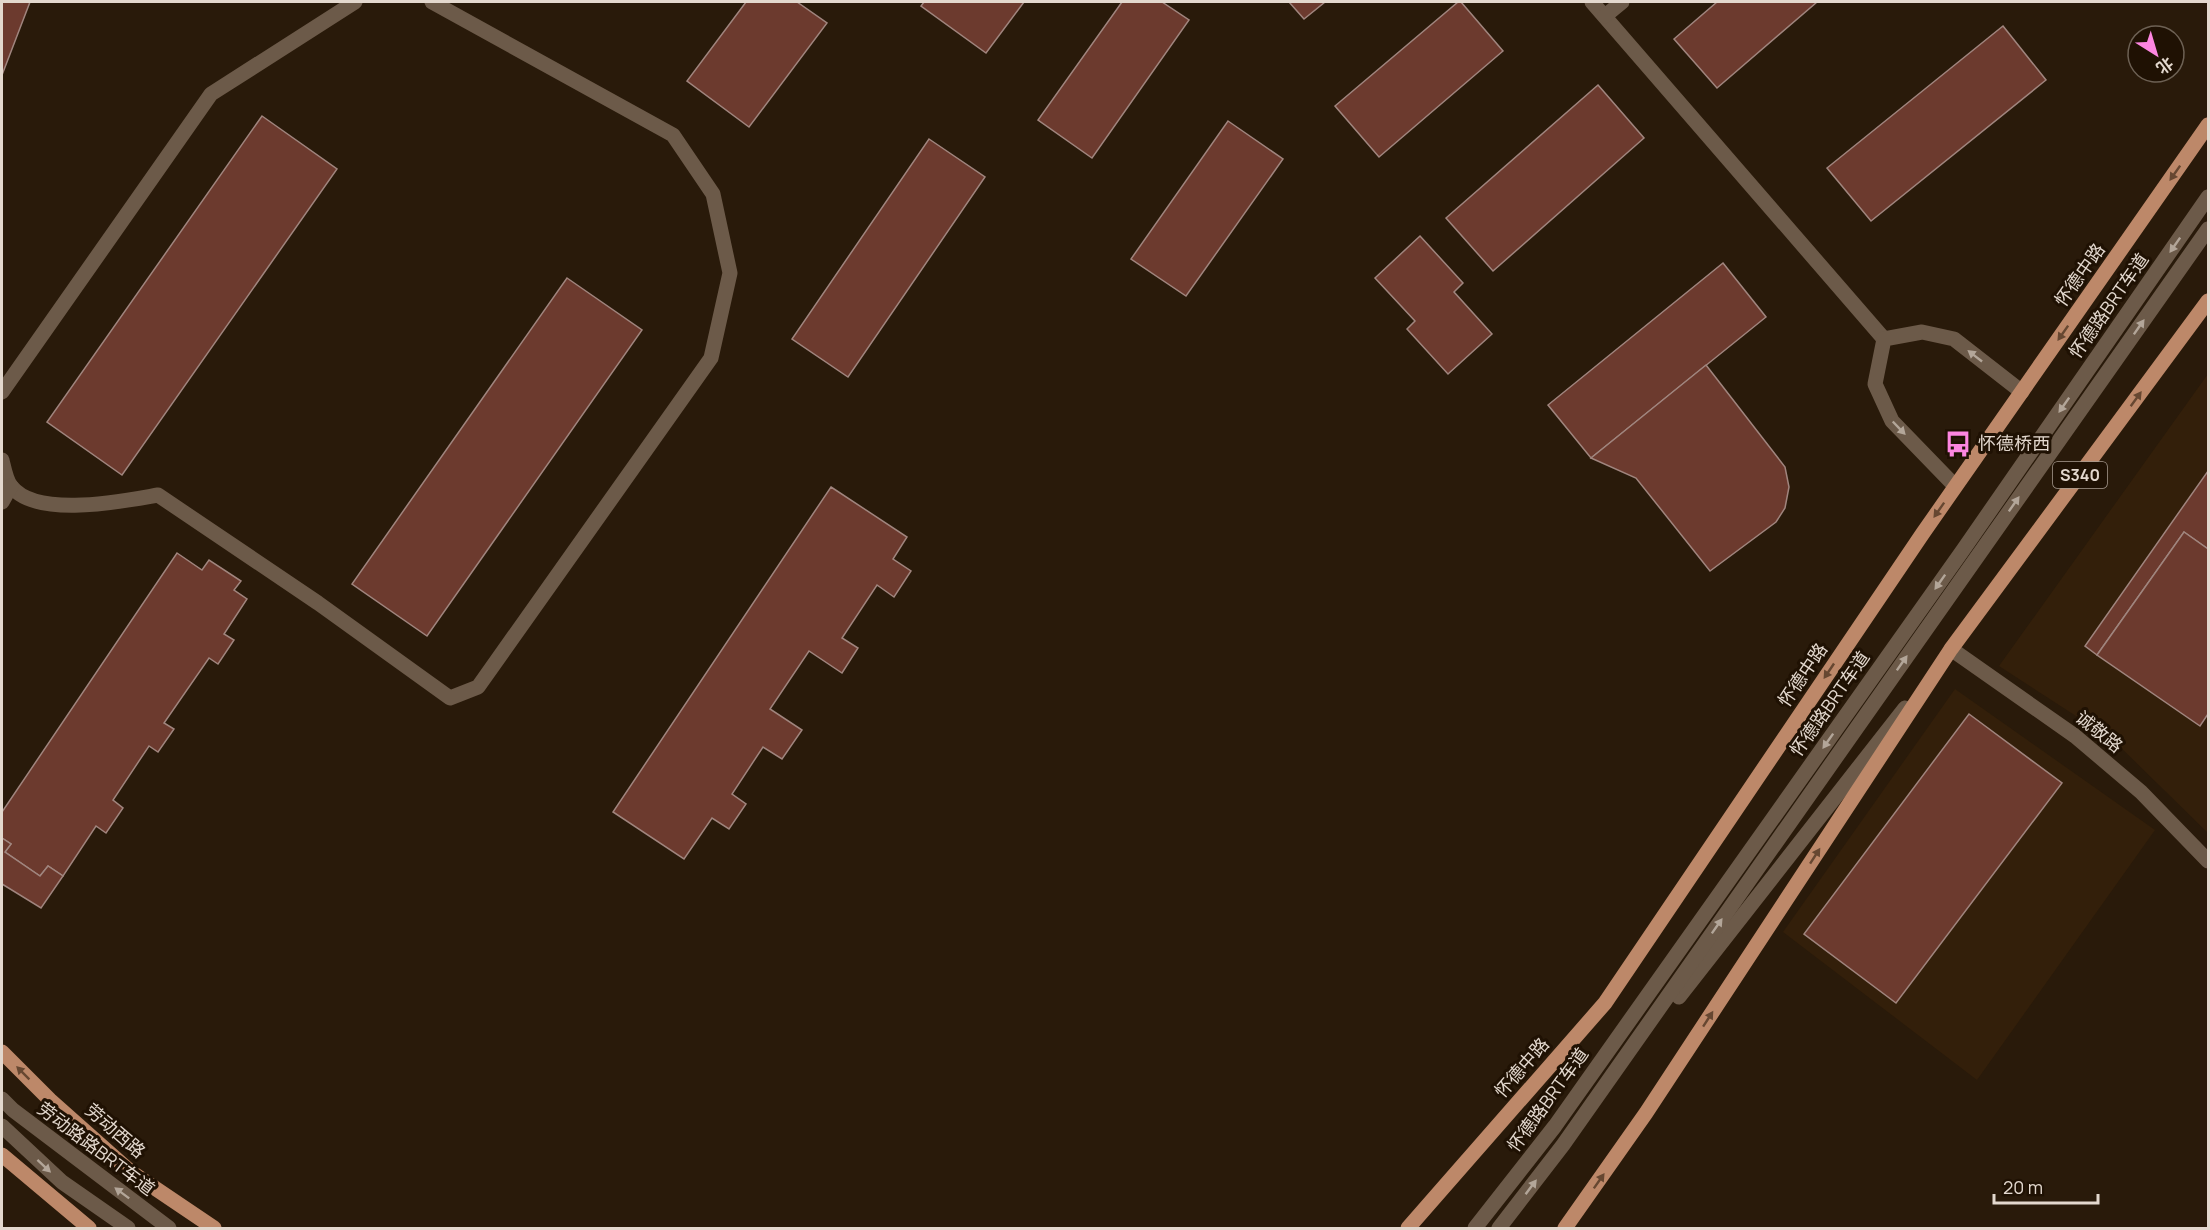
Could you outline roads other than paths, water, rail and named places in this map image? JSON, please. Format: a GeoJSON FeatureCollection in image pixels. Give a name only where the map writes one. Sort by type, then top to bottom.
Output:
{"type":"FeatureCollection","features":[{"type":"Feature","properties":{"kind":"main road","name":"怀德中路"},"geometry":{"type":"LineString","coordinates":[[1408,1228],[1605,1003],[1955,486],[2208,125]]}},
{"type":"Feature","properties":{"kind":"main road","name":"S340"},"geometry":{"type":"LineString","coordinates":[[1951,649],[2208,301]]}},
{"type":"Feature","properties":{"kind":"main road"},"geometry":{"type":"LineString","coordinates":[[1565,1228],[1646,1113],[1951,649]]}},
{"type":"Feature","properties":{"kind":"main road","name":"劳动西路"},"geometry":{"type":"LineString","coordinates":[[2,1052],[50,1100],[131,1172],[214,1228]]}},
{"type":"Feature","properties":{"kind":"main road"},"geometry":{"type":"LineString","coordinates":[[2,1155],[89,1228]]}},
{"type":"Feature","properties":{"kind":"street"},"geometry":{"type":"LineString","coordinates":[[2,392],[211,94],[355,2]]}},
{"type":"Feature","properties":{"kind":"street"},"geometry":{"type":"LineString","coordinates":[[2,460],[11,486],[27,498],[58,506],[101,504],[158,495],[318,603],[450,698],[478,687],[711,358],[730,273],[713,194],[673,135],[432,2]]}},
{"type":"Feature","properties":{"kind":"street"},"geometry":{"type":"LineString","coordinates":[[1592,2],[1884,339]]}},
{"type":"Feature","properties":{"kind":"street"},"geometry":{"type":"LineString","coordinates":[[1605,16],[1622,2]]}},
{"type":"Feature","properties":{"kind":"street","name":"怀德路BRT车道"},"geometry":{"type":"LineString","coordinates":[[1475,1228],[1555,1126],[1964,550],[2208,197]]}},
{"type":"Feature","properties":{"kind":"street","name":"怀德路BRT车道"},"geometry":{"type":"LineString","coordinates":[[1499,1228],[1563,1145],[2208,229]]}},
{"type":"Feature","properties":{"kind":"street"},"geometry":{"type":"LineString","coordinates":[[1884,339],[1922,332],[1954,339],[2022,392]]}},
{"type":"Feature","properties":{"kind":"street"},"geometry":{"type":"LineString","coordinates":[[1884,339],[1875,384],[1892,421],[1955,486]]}},
{"type":"Feature","properties":{"kind":"street"},"geometry":{"type":"LineString","coordinates":[[2,501],[11,486]]}},
{"type":"Feature","properties":{"kind":"street"},"geometry":{"type":"LineString","coordinates":[[1563,1145],[1951,649]]}},
{"type":"Feature","properties":{"kind":"street","name":"诚敬路"},"geometry":{"type":"LineString","coordinates":[[1951,649],[2075,736],[2141,792],[2206,852]]}},
{"type":"Feature","properties":{"kind":"street","name":"劳动路路BRT车道"},"geometry":{"type":"LineString","coordinates":[[2,1100],[21,1117],[169,1228]]}},
{"type":"Feature","properties":{"kind":"street"},"geometry":{"type":"LineString","coordinates":[[2,1126],[62,1182],[128,1228]]}},
{"type":"Feature","properties":{"kind":"place","name":"怀德桥西"},"geometry":{"type":"Point","coordinates":[1958,444]}}]}
